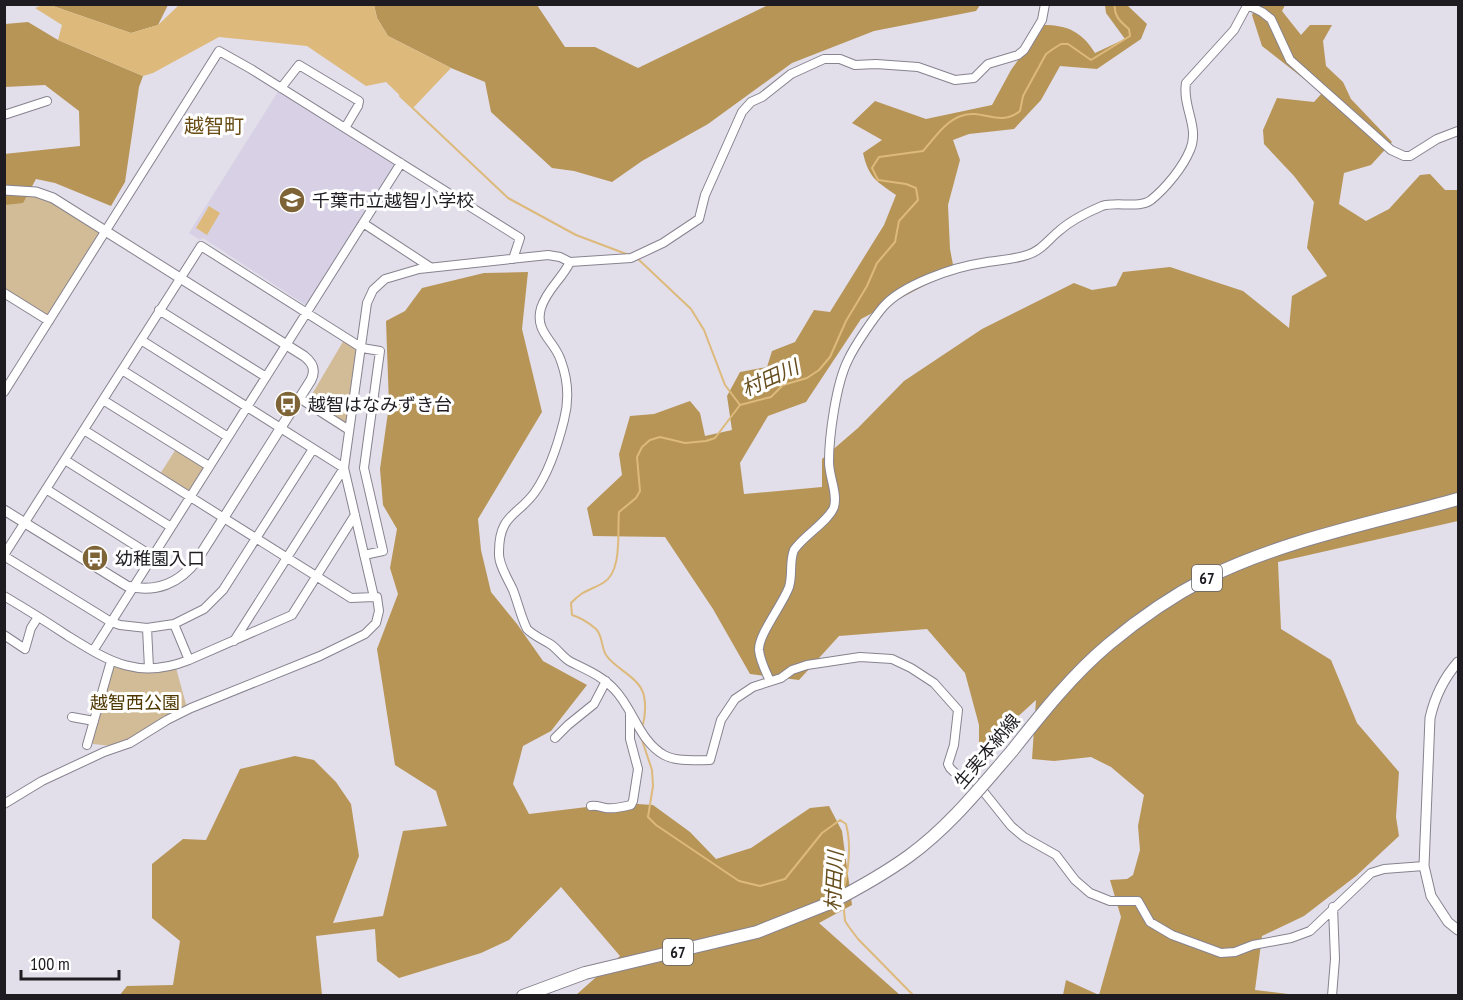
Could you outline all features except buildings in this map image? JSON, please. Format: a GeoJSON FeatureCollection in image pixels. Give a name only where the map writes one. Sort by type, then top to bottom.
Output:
{"type":"FeatureCollection","features":[{"type":"Feature","properties":{"kind":"main road","name":"生実本納線"},"geometry":{"type":"LineString","coordinates":[[524,996],[585,973],[782,924],[830,903],[884,872],[930,838],[976,793],[1065,687],[1095,657],[1137,621],[1163,604],[1239,564],[1272,552],[1458,499]]}},
{"type":"Feature","properties":{"kind":"street"},"geometry":{"type":"LineString","coordinates":[[4,804],[42,781],[104,752],[130,743],[191,708],[320,656],[365,634],[376,623],[379,611],[377,597],[374,597],[344,468],[367,303],[373,290],[385,279],[430,267],[548,255],[570,262],[635,257],[663,243],[699,219],[705,195],[742,111],[791,74],[812,64],[833,58],[855,65],[918,67],[955,80],[974,78],[994,61],[1018,55],[1024,50],[1042,20],[1046,4]]}},
{"type":"Feature","properties":{"kind":"street"},"geometry":{"type":"LineString","coordinates":[[770,681],[759,650],[761,641],[789,586],[791,556],[794,550],[831,513],[835,505],[829,462],[835,409],[842,375],[848,359],[884,306],[910,288],[954,270],[980,263],[1020,257],[1039,250],[1060,229],[1103,206],[1141,204],[1150,201],[1178,169],[1190,149],[1193,129],[1184,95],[1186,83],[1234,30],[1248,5],[1271,19],[1290,60],[1391,150],[1404,156],[1410,156],[1437,139],[1458,131]]}},
{"type":"Feature","properties":{"kind":"street"},"geometry":{"type":"LineString","coordinates":[[4,392],[7,382],[49,321],[219,51],[520,238],[513,259]]}},
{"type":"Feature","properties":{"kind":"street"},"geometry":{"type":"LineString","coordinates":[[281,88],[299,65],[349,95],[359,104],[345,128]]}},
{"type":"Feature","properties":{"kind":"street"},"geometry":{"type":"LineString","coordinates":[[4,115],[47,100]]}},
{"type":"Feature","properties":{"kind":"street"},"geometry":{"type":"LineString","coordinates":[[93,651],[400,163]]}},
{"type":"Feature","properties":{"kind":"street"},"geometry":{"type":"LineString","coordinates":[[4,190],[24,190],[44,194],[286,345],[312,364],[313,374],[197,560],[184,575],[159,588],[133,587],[118,582],[4,510]]}},
{"type":"Feature","properties":{"kind":"street"},"geometry":{"type":"LineString","coordinates":[[363,223],[430,267]]}},
{"type":"Feature","properties":{"kind":"street"},"geometry":{"type":"LineString","coordinates":[[313,449],[257,539],[216,599],[194,615],[174,624],[147,628],[111,622],[4,556],[201,246],[362,348],[380,351],[364,468],[383,551],[364,555]]}},
{"type":"Feature","properties":{"kind":"street"},"geometry":{"type":"LineString","coordinates":[[570,262],[566,272],[548,291],[540,310],[539,324],[561,361],[566,385],[567,405],[564,421],[541,482],[534,494],[507,518],[498,554],[527,629],[532,635],[552,645],[568,661],[606,681],[616,690],[656,749],[666,756],[710,760],[721,720],[735,699],[753,687],[781,678],[792,670],[807,665],[860,657],[892,659],[934,683],[958,710],[954,745],[948,764],[956,774],[975,781],[1011,826],[1024,837],[1056,855],[1084,889],[1110,901],[1138,901],[1150,922],[1172,935],[1221,953],[1235,952],[1252,945],[1292,938],[1310,931],[1371,873],[1384,869],[1424,866]]}},
{"type":"Feature","properties":{"kind":"street"},"geometry":{"type":"LineString","coordinates":[[4,292],[49,321]]}},
{"type":"Feature","properties":{"kind":"street"},"geometry":{"type":"LineString","coordinates":[[159,310],[266,377]]}},
{"type":"Feature","properties":{"kind":"street"},"geometry":{"type":"LineString","coordinates":[[141,340],[344,468]]}},
{"type":"Feature","properties":{"kind":"street"},"geometry":{"type":"LineString","coordinates":[[122,370],[228,437]]}},
{"type":"Feature","properties":{"kind":"street"},"geometry":{"type":"LineString","coordinates":[[299,398],[349,430]]}},
{"type":"Feature","properties":{"kind":"street"},"geometry":{"type":"LineString","coordinates":[[103,400],[209,466]]}},
{"type":"Feature","properties":{"kind":"street"},"geometry":{"type":"LineString","coordinates":[[84,430],[351,598],[374,597]]}},
{"type":"Feature","properties":{"kind":"street"},"geometry":{"type":"LineString","coordinates":[[65,460],[171,526]]}},
{"type":"Feature","properties":{"kind":"street"},"geometry":{"type":"LineString","coordinates":[[234,641],[344,468]]}},
{"type":"Feature","properties":{"kind":"street"},"geometry":{"type":"LineString","coordinates":[[46,489],[152,556]]}},
{"type":"Feature","properties":{"kind":"street"},"geometry":{"type":"LineString","coordinates":[[4,596],[111,661],[149,668],[173,665],[291,615],[355,515]]}},
{"type":"Feature","properties":{"kind":"street"},"geometry":{"type":"LineString","coordinates":[[4,635],[25,649],[31,628],[38,617]]}},
{"type":"Feature","properties":{"kind":"street"},"geometry":{"type":"LineString","coordinates":[[174,624],[189,660]]}},
{"type":"Feature","properties":{"kind":"street"},"geometry":{"type":"LineString","coordinates":[[147,628],[149,668]]}},
{"type":"Feature","properties":{"kind":"street"},"geometry":{"type":"LineString","coordinates":[[87,745],[111,661]]}},
{"type":"Feature","properties":{"kind":"street"},"geometry":{"type":"LineString","coordinates":[[1458,662],[1434,699],[1430,718],[1424,866],[1431,896],[1448,922],[1458,930]]}},
{"type":"Feature","properties":{"kind":"street"},"geometry":{"type":"LineString","coordinates":[[555,738],[594,704],[606,681]]}},
{"type":"Feature","properties":{"kind":"street"},"geometry":{"type":"LineString","coordinates":[[591,806],[621,807],[631,805],[633,801],[638,769],[630,739],[632,714]]}},
{"type":"Feature","properties":{"kind":"street"},"geometry":{"type":"LineString","coordinates":[[72,717],[94,721]]}},
{"type":"Feature","properties":{"kind":"street"},"geometry":{"type":"LineString","coordinates":[[1332,996],[1335,959],[1333,907]]}},
{"type":"Feature","properties":{"kind":"shaded area"},"geometry":{"type":"Polygon","coordinates":[[[50,5],[168,5],[158,25],[131,33],[50,5]]]}},
{"type":"Feature","properties":{"kind":"shaded area"},"geometry":{"type":"Polygon","coordinates":[[[50,5],[131,33],[158,25],[179,5],[374,5],[377,18],[388,36],[451,68],[413,108],[386,82],[366,86],[307,46],[219,37],[153,73],[143,76],[58,40],[62,25],[35,8],[50,5]]]}},
{"type":"Feature","properties":{"kind":"shaded area"},"geometry":{"type":"Polygon","coordinates":[[[374,5],[537,5],[565,47],[595,47],[638,68],[768,5],[980,5],[976,11],[874,31],[792,63],[708,124],[642,161],[612,182],[574,171],[552,168],[491,112],[485,82],[451,68],[388,36],[377,18],[374,5]]]}},
{"type":"Feature","properties":{"kind":"shaded area"},"geometry":{"type":"Polygon","coordinates":[[[1105,5],[1127,5],[1147,24],[1141,39],[1097,69],[1060,66],[1041,100],[1014,129],[969,134],[953,140],[960,160],[948,205],[950,249],[954,270],[861,319],[806,402],[768,416],[740,463],[744,494],[822,487],[822,459],[858,428],[904,381],[982,329],[1074,283],[1092,290],[1116,286],[1123,272],[1170,267],[1243,291],[1289,328],[1292,296],[1327,276],[1307,248],[1314,202],[1294,176],[1264,144],[1263,130],[1277,98],[1314,102],[1322,93],[1262,46],[1252,15],[1256,5],[1285,5],[1282,11],[1301,35],[1310,25],[1332,25],[1323,41],[1326,66],[1343,82],[1351,99],[1392,142],[1371,165],[1344,173],[1339,204],[1366,221],[1389,209],[1420,175],[1430,174],[1445,190],[1458,190],[1458,521],[1278,562],[1281,629],[1331,660],[1357,723],[1399,772],[1396,817],[1399,836],[1356,876],[1304,916],[1262,936],[1255,990],[1296,995],[1099,995],[1121,917],[1110,880],[1127,879],[1133,875],[1140,850],[1138,826],[1144,795],[1111,767],[1091,757],[1054,761],[1032,759],[1036,700],[979,752],[979,725],[965,673],[927,629],[839,636],[799,680],[750,674],[713,609],[665,537],[593,536],[587,508],[622,475],[619,454],[630,416],[654,414],[690,401],[700,413],[705,436],[732,430],[727,396],[740,372],[767,367],[772,351],[795,342],[814,310],[830,312],[884,225],[896,195],[874,178],[863,153],[882,140],[852,123],[875,101],[926,119],[992,105],[1011,70],[1043,25],[1060,26],[1074,31],[1095,53],[1125,39],[1106,13],[1105,5]]]}},
{"type":"Feature","properties":{"kind":"shaded area"},"geometry":{"type":"Polygon","coordinates":[[[28,22],[58,40],[143,76],[139,87],[125,182],[111,206],[55,183],[36,179],[23,203],[5,205],[4,154],[80,146],[79,111],[45,85],[5,87],[5,24],[28,22]]]}},
{"type":"Feature","properties":{"kind":"shaded area","name":"千葉市立越智小学校"},"geometry":{"type":"Polygon","coordinates":[[[279,90],[395,163],[396,167],[307,306],[203,238],[200,240],[189,233],[279,90]]]}},
{"type":"Feature","properties":{"kind":"shaded area"},"geometry":{"type":"Polygon","coordinates":[[[209,206],[220,213],[207,235],[196,228],[209,206]]]}},
{"type":"Feature","properties":{"kind":"shaded area"},"geometry":{"type":"Polygon","coordinates":[[[528,272],[522,329],[542,412],[478,519],[481,550],[491,592],[543,661],[587,685],[551,731],[523,746],[513,784],[529,814],[587,807],[595,810],[622,803],[653,805],[690,832],[716,859],[751,848],[810,808],[829,806],[842,831],[852,905],[819,923],[900,995],[576,995],[620,956],[561,887],[509,940],[481,953],[399,978],[377,961],[375,929],[316,936],[322,995],[119,996],[127,986],[173,985],[180,941],[152,918],[152,864],[183,839],[206,840],[240,769],[295,756],[314,760],[336,782],[351,804],[359,856],[333,923],[383,916],[403,831],[447,826],[436,791],[395,765],[377,649],[398,594],[390,568],[397,529],[383,505],[380,469],[389,405],[386,321],[405,311],[422,288],[484,273],[528,272]]]}},
{"type":"Feature","properties":{"kind":"shaded area"},"geometry":{"type":"Polygon","coordinates":[[[1066,980],[1099,995],[1063,995],[1066,980]]]}},
{"type":"Feature","properties":{"kind":"green space"},"geometry":{"type":"Polygon","coordinates":[[[4,194],[34,196],[52,202],[102,233],[47,318],[5,290],[4,194]]]}},
{"type":"Feature","properties":{"kind":"green space"},"geometry":{"type":"Polygon","coordinates":[[[344,340],[357,348],[359,352],[349,423],[345,424],[308,401],[344,340]]]}},
{"type":"Feature","properties":{"kind":"green space"},"geometry":{"type":"Polygon","coordinates":[[[176,449],[206,468],[190,494],[160,474],[176,449]]]}},
{"type":"Feature","properties":{"kind":"green space","name":"越智西公園"},"geometry":{"type":"Polygon","coordinates":[[[117,666],[146,672],[176,668],[187,708],[129,740],[112,746],[93,744],[91,741],[112,668],[117,666]]]}},
{"type":"Feature","properties":{"kind":"waterway","name":"村田川"},"geometry":{"type":"LineString","coordinates":[[642,728],[645,708],[642,689],[606,655],[596,629],[585,620],[572,615],[571,603],[583,593],[603,583],[614,570],[618,551],[619,512],[636,498],[640,491],[637,457],[642,447],[650,440],[660,437],[685,443],[715,438],[740,405],[771,397],[783,385],[807,378],[819,370],[830,357],[877,263],[895,242],[899,221],[918,200],[916,188],[906,184],[878,180],[872,168],[879,157],[923,151],[944,127],[961,116],[976,114],[1005,118],[1020,111],[1023,96],[1046,54],[1053,49],[1061,44],[1068,44],[1091,60],[1130,36],[1129,29],[1116,15],[1115,4]]}},
{"type":"Feature","properties":{"kind":"waterway"},"geometry":{"type":"LineString","coordinates":[[402,94],[400,96],[508,198],[576,235],[629,255]]}},
{"type":"Feature","properties":{"kind":"waterway"},"geometry":{"type":"LineString","coordinates":[[637,258],[691,309],[704,330],[725,385],[740,405]]}},
{"type":"Feature","properties":{"kind":"waterway","name":"村田川"},"geometry":{"type":"LineString","coordinates":[[641,737],[652,770],[653,786],[648,817],[656,825],[739,881],[760,886],[785,879],[822,833],[840,820],[846,824],[849,850],[843,892]]}},
{"type":"Feature","properties":{"kind":"waterway","name":"村田川"},"geometry":{"type":"LineString","coordinates":[[843,900],[845,921],[849,927],[914,996]]}},
{"type":"Feature","properties":{"kind":"place","name":"千葉市立越智小学校"},"geometry":{"type":"Point","coordinates":[292,200]}},
{"type":"Feature","properties":{"kind":"place","name":"越智はなみずき台"},"geometry":{"type":"Point","coordinates":[288,404]}},
{"type":"Feature","properties":{"kind":"place","name":"幼稚園入口"},"geometry":{"type":"Point","coordinates":[95,558]}},
{"type":"Feature","properties":{"kind":"district","name":"越智町"},"geometry":{"type":"Point","coordinates":[214,126]}}]}
